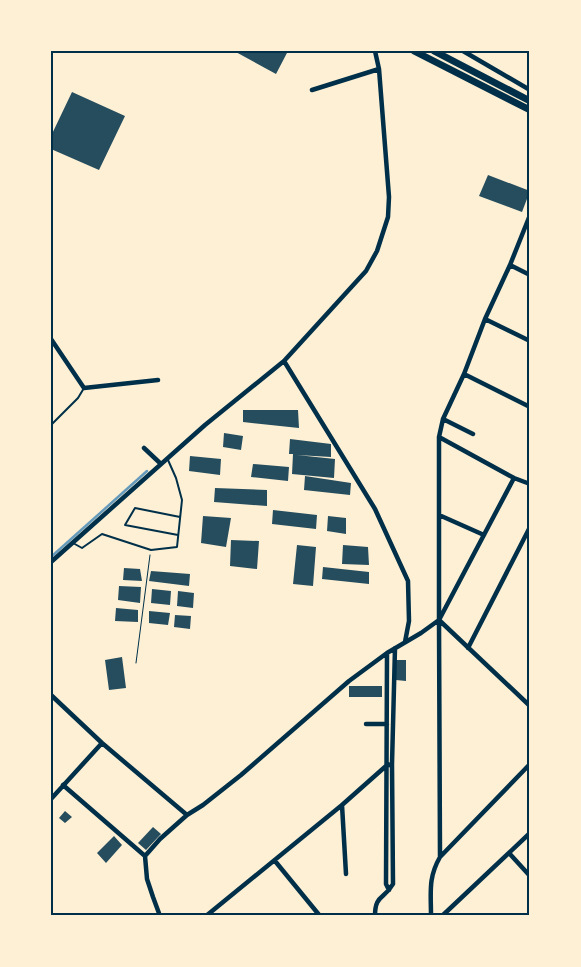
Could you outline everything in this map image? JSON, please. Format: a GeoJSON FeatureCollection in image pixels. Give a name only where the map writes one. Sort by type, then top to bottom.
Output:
{"type":"FeatureCollection","features":[{"type":"Feature","properties":{"kind":"main road"},"geometry":{"type":"LineString","coordinates":[[414,51],[529,110]]}},
{"type":"Feature","properties":{"kind":"main road"},"geometry":{"type":"LineString","coordinates":[[434,51],[530,101]]}},
{"type":"Feature","properties":{"kind":"street"},"geometry":{"type":"LineString","coordinates":[[51,562],[205,425],[284,360],[366,272],[377,251],[388,217],[389,197],[379,69],[375,51]]}},
{"type":"Feature","properties":{"kind":"street"},"geometry":{"type":"LineString","coordinates":[[463,51],[530,90]]}},
{"type":"Feature","properties":{"kind":"street"},"geometry":{"type":"LineString","coordinates":[[312,90],[379,69]]}},
{"type":"Feature","properties":{"kind":"street"},"geometry":{"type":"LineString","coordinates":[[440,857],[439,437],[443,419],[464,374],[485,318],[510,265],[530,215]]}},
{"type":"Feature","properties":{"kind":"street"},"geometry":{"type":"LineString","coordinates":[[510,265],[530,275]]}},
{"type":"Feature","properties":{"kind":"street"},"geometry":{"type":"LineString","coordinates":[[485,318],[530,341]]}},
{"type":"Feature","properties":{"kind":"street"},"geometry":{"type":"LineString","coordinates":[[51,339],[84,388],[158,380]]}},
{"type":"Feature","properties":{"kind":"street"},"geometry":{"type":"LineString","coordinates":[[284,360],[375,509],[408,581],[409,621],[405,642]]}},
{"type":"Feature","properties":{"kind":"street"},"geometry":{"type":"LineString","coordinates":[[464,374],[530,407]]}},
{"type":"Feature","properties":{"kind":"street"},"geometry":{"type":"LineString","coordinates":[[443,419],[473,434]]}},
{"type":"Feature","properties":{"kind":"street"},"geometry":{"type":"LineString","coordinates":[[439,437],[514,478],[530,484]]}},
{"type":"Feature","properties":{"kind":"street"},"geometry":{"type":"LineString","coordinates":[[144,448],[161,464]]}},
{"type":"Feature","properties":{"kind":"street"},"geometry":{"type":"LineString","coordinates":[[160,916],[147,879],[146,856],[160,839],[187,815],[241,775],[349,681],[386,653],[421,633],[439,620],[514,478]]}},
{"type":"Feature","properties":{"kind":"street"},"geometry":{"type":"LineString","coordinates":[[439,514],[484,535]]}},
{"type":"Feature","properties":{"kind":"street"},"geometry":{"type":"LineString","coordinates":[[468,648],[530,527]]}},
{"type":"Feature","properties":{"kind":"street"},"geometry":{"type":"LineString","coordinates":[[439,620],[530,706]]}},
{"type":"Feature","properties":{"kind":"street"},"geometry":{"type":"LineString","coordinates":[[375,916],[377,901],[393,884],[392,764],[394,648]]}},
{"type":"Feature","properties":{"kind":"street"},"geometry":{"type":"LineString","coordinates":[[386,653],[386,884],[389,890]]}},
{"type":"Feature","properties":{"kind":"street"},"geometry":{"type":"LineString","coordinates":[[51,695],[187,815]]}},
{"type":"Feature","properties":{"kind":"street"},"geometry":{"type":"LineString","coordinates":[[366,724],[394,724]]}},
{"type":"Feature","properties":{"kind":"street"},"geometry":{"type":"LineString","coordinates":[[51,799],[102,742]]}},
{"type":"Feature","properties":{"kind":"street"},"geometry":{"type":"LineString","coordinates":[[206,916],[275,861],[386,766],[392,764]]}},
{"type":"Feature","properties":{"kind":"street"},"geometry":{"type":"LineString","coordinates":[[431,916],[430,884],[434,868],[440,857],[530,764]]}},
{"type":"Feature","properties":{"kind":"street"},"geometry":{"type":"LineString","coordinates":[[63,785],[146,856]]}},
{"type":"Feature","properties":{"kind":"street"},"geometry":{"type":"LineString","coordinates":[[342,805],[346,874]]}},
{"type":"Feature","properties":{"kind":"street"},"geometry":{"type":"LineString","coordinates":[[442,916],[530,832]]}},
{"type":"Feature","properties":{"kind":"street"},"geometry":{"type":"LineString","coordinates":[[509,853],[530,876]]}},
{"type":"Feature","properties":{"kind":"street"},"geometry":{"type":"LineString","coordinates":[[275,861],[320,916]]}},
{"type":"Feature","properties":{"kind":"lane"},"geometry":{"type":"LineString","coordinates":[[51,425],[78,398],[84,388]]}},
{"type":"Feature","properties":{"kind":"lane"},"geometry":{"type":"LineString","coordinates":[[73,543],[82,548],[102,534],[150,550],[177,547],[182,500],[168,459]]}},
{"type":"Feature","properties":{"kind":"lane"},"geometry":{"type":"LineString","coordinates":[[178,534],[125,526],[135,508],[180,517]]}},
{"type":"Feature","properties":{"kind":"path"},"geometry":{"type":"LineString","coordinates":[[136,663],[150,550]]}},
{"type":"Feature","properties":{"kind":"building"},"geometry":{"type":"Polygon","coordinates":[[[234,51],[288,51],[276,74],[234,51]]]}},
{"type":"Feature","properties":{"kind":"building"},"geometry":{"type":"Polygon","coordinates":[[[72,92],[125,116],[99,170],[51,149],[51,136],[72,92]]]}},
{"type":"Feature","properties":{"kind":"building"},"geometry":{"type":"Polygon","coordinates":[[[488,175],[530,191],[522,212],[479,196],[488,175]]]}},
{"type":"Feature","properties":{"kind":"building"},"geometry":{"type":"Polygon","coordinates":[[[243,410],[298,410],[299,428],[243,422],[243,410]]]}},
{"type":"Feature","properties":{"kind":"building"},"geometry":{"type":"Polygon","coordinates":[[[224,433],[243,436],[241,450],[223,447],[224,433]]]}},
{"type":"Feature","properties":{"kind":"building"},"geometry":{"type":"Polygon","coordinates":[[[290,439],[331,444],[331,457],[297,455],[335,459],[334,478],[292,474],[293,454],[289,454],[290,439]]]}},
{"type":"Feature","properties":{"kind":"building"},"geometry":{"type":"Polygon","coordinates":[[[190,456],[221,459],[220,475],[189,471],[190,456]]]}},
{"type":"Feature","properties":{"kind":"building"},"geometry":{"type":"Polygon","coordinates":[[[253,464],[289,467],[288,481],[251,477],[253,464]]]}},
{"type":"Feature","properties":{"kind":"building"},"geometry":{"type":"Polygon","coordinates":[[[305,476],[351,483],[350,495],[304,490],[305,476]]]}},
{"type":"Feature","properties":{"kind":"building"},"geometry":{"type":"Polygon","coordinates":[[[215,488],[267,490],[267,506],[214,502],[215,488]]]}},
{"type":"Feature","properties":{"kind":"building"},"geometry":{"type":"Polygon","coordinates":[[[273,510],[317,515],[316,529],[272,524],[273,510]]]}},
{"type":"Feature","properties":{"kind":"building"},"geometry":{"type":"Polygon","coordinates":[[[203,516],[231,518],[226,547],[201,543],[203,516]]]}},
{"type":"Feature","properties":{"kind":"building"},"geometry":{"type":"Polygon","coordinates":[[[328,516],[346,518],[346,534],[327,531],[328,516]]]}},
{"type":"Feature","properties":{"kind":"building"},"geometry":{"type":"Polygon","coordinates":[[[231,540],[259,541],[257,569],[230,566],[231,540]]]}},
{"type":"Feature","properties":{"kind":"building"},"geometry":{"type":"Polygon","coordinates":[[[297,545],[316,547],[313,586],[293,584],[297,545]]]}},
{"type":"Feature","properties":{"kind":"building"},"geometry":{"type":"Polygon","coordinates":[[[343,545],[368,547],[369,565],[342,564],[343,545]]]}},
{"type":"Feature","properties":{"kind":"building"},"geometry":{"type":"Polygon","coordinates":[[[323,567],[369,572],[369,584],[322,579],[323,567]]]}},
{"type":"Feature","properties":{"kind":"building"},"geometry":{"type":"Polygon","coordinates":[[[124,568],[140,569],[142,581],[123,580],[124,568]]]}},
{"type":"Feature","properties":{"kind":"building"},"geometry":{"type":"Polygon","coordinates":[[[151,571],[190,574],[189,586],[149,581],[151,571]]]}},
{"type":"Feature","properties":{"kind":"building"},"geometry":{"type":"Polygon","coordinates":[[[119,586],[141,587],[140,603],[118,600],[119,586]]]}},
{"type":"Feature","properties":{"kind":"building"},"geometry":{"type":"Polygon","coordinates":[[[152,589],[171,591],[170,605],[151,603],[152,589]]]}},
{"type":"Feature","properties":{"kind":"building"},"geometry":{"type":"Polygon","coordinates":[[[178,591],[194,593],[193,608],[177,606],[178,591]]]}},
{"type":"Feature","properties":{"kind":"building"},"geometry":{"type":"Polygon","coordinates":[[[116,608],[138,610],[138,622],[115,621],[116,608]]]}},
{"type":"Feature","properties":{"kind":"building"},"geometry":{"type":"Polygon","coordinates":[[[149,611],[170,613],[168,625],[149,623],[149,611]]]}},
{"type":"Feature","properties":{"kind":"building"},"geometry":{"type":"Polygon","coordinates":[[[175,615],[191,616],[190,629],[174,627],[175,615]]]}},
{"type":"Feature","properties":{"kind":"building"},"geometry":{"type":"Polygon","coordinates":[[[122,657],[126,688],[109,690],[105,660],[122,657]]]}},
{"type":"Feature","properties":{"kind":"building"},"geometry":{"type":"Polygon","coordinates":[[[396,660],[406,660],[406,681],[396,680],[396,660]]]}},
{"type":"Feature","properties":{"kind":"building"},"geometry":{"type":"Polygon","coordinates":[[[349,686],[382,686],[382,697],[349,697],[349,686]]]}},
{"type":"Feature","properties":{"kind":"building"},"geometry":{"type":"Polygon","coordinates":[[[65,811],[72,817],[65,823],[59,818],[65,811]]]}},
{"type":"Feature","properties":{"kind":"building"},"geometry":{"type":"Polygon","coordinates":[[[153,827],[161,834],[146,850],[138,843],[153,827]]]}},
{"type":"Feature","properties":{"kind":"building"},"geometry":{"type":"Polygon","coordinates":[[[114,836],[122,845],[106,863],[97,853],[114,836]]]}},
{"type":"Feature","properties":{"kind":"waterway"},"geometry":{"type":"LineString","coordinates":[[51,557],[147,471]]}}]}
